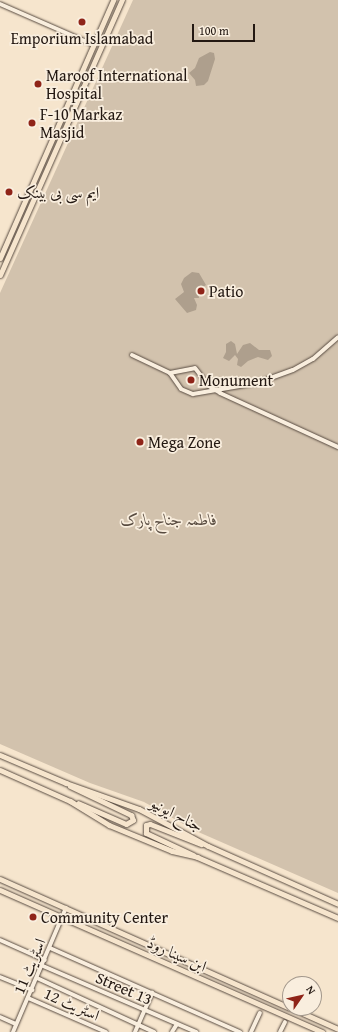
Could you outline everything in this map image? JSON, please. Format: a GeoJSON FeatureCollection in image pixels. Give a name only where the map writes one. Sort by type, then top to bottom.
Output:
{"type":"FeatureCollection","features":[{"type":"Feature","properties":{"kind":"main road"},"geometry":{"type":"LineString","coordinates":[[0,258],[113,0]]}},
{"type":"Feature","properties":{"kind":"main road"},"geometry":{"type":"LineString","coordinates":[[0,275],[122,0]]}},
{"type":"Feature","properties":{"kind":"main road"},"geometry":{"type":"LineString","coordinates":[[71,96],[78,99]]}},
{"type":"Feature","properties":{"kind":"main road"},"geometry":{"type":"LineString","coordinates":[[20,212],[26,216]]}},
{"type":"Feature","properties":{"kind":"main road","name":"جناح ایونیو"},"geometry":{"type":"LineString","coordinates":[[0,755],[66,783],[139,809],[208,846],[338,904]]}},
{"type":"Feature","properties":{"kind":"main road","name":"جناح ایونیو"},"geometry":{"type":"LineString","coordinates":[[0,770],[70,801],[109,825],[172,850],[197,858],[338,918]]}},
{"type":"Feature","properties":{"kind":"main road"},"geometry":{"type":"LineString","coordinates":[[66,783],[73,789],[131,815],[133,820],[126,824],[70,801]]}},
{"type":"Feature","properties":{"kind":"main road"},"geometry":{"type":"LineString","coordinates":[[197,858],[146,833],[146,826],[150,824],[187,840],[208,846]]}},
{"type":"Feature","properties":{"kind":"main road","name":"ابن سینا روڈ"},"geometry":{"type":"LineString","coordinates":[[0,879],[282,1004]]}},
{"type":"Feature","properties":{"kind":"main road","name":"ابن سینا روڈ"},"geometry":{"type":"LineString","coordinates":[[0,890],[322,1032]]}},
{"type":"Feature","properties":{"kind":"main road","name":"ابن سینا روڈ"},"geometry":{"type":"LineString","coordinates":[[308,1016],[338,1029]]}},
{"type":"Feature","properties":{"kind":"street"},"geometry":{"type":"LineString","coordinates":[[0,4],[94,45]]}},
{"type":"Feature","properties":{"kind":"street"},"geometry":{"type":"LineString","coordinates":[[132,355],[170,373],[181,389],[188,394],[256,383],[293,370],[313,359],[338,337]]}},
{"type":"Feature","properties":{"kind":"street"},"geometry":{"type":"LineString","coordinates":[[170,373],[195,368],[212,389],[338,447]]}},
{"type":"Feature","properties":{"kind":"street","name":"اسٹریٹ 11"},"geometry":{"type":"LineString","coordinates":[[13,1032],[43,966],[66,908]]}},
{"type":"Feature","properties":{"kind":"street"},"geometry":{"type":"LineString","coordinates":[[0,940],[45,960]]}},
{"type":"Feature","properties":{"kind":"street"},"geometry":{"type":"LineString","coordinates":[[50,948],[240,1032]]}},
{"type":"Feature","properties":{"kind":"street","name":"Street 13"},"geometry":{"type":"LineString","coordinates":[[43,966],[196,1032]]}},
{"type":"Feature","properties":{"kind":"street"},"geometry":{"type":"LineString","coordinates":[[0,977],[32,990]]}},
{"type":"Feature","properties":{"kind":"street"},"geometry":{"type":"LineString","coordinates":[[37,978],[154,1032]]}},
{"type":"Feature","properties":{"kind":"street"},"geometry":{"type":"LineString","coordinates":[[135,1032],[152,993]]}},
{"type":"Feature","properties":{"kind":"street","name":"اسٹریٹ 12"},"geometry":{"type":"LineString","coordinates":[[28,998],[106,1032]]}},
{"type":"Feature","properties":{"kind":"street"},"geometry":{"type":"LineString","coordinates":[[251,1032],[260,1013]]}},
{"type":"Feature","properties":{"kind":"street"},"geometry":{"type":"LineString","coordinates":[[0,1017],[16,1024]]}},
{"type":"Feature","properties":{"kind":"street"},"geometry":{"type":"LineString","coordinates":[[280,1032],[285,1022]]}},
{"type":"Feature","properties":{"kind":"street"},"geometry":{"type":"LineString","coordinates":[[172,1032],[177,1024]]}},
{"type":"Feature","properties":{"kind":"green space","name":"فاطمہ جناح پارک"},"geometry":{"type":"Polygon","coordinates":[[[133,0],[338,0],[338,893],[196,831],[144,802],[90,783],[0,744],[0,293],[133,0]]]}},
{"type":"Feature","properties":{"kind":"shaded area"},"geometry":{"type":"Polygon","coordinates":[[[210,52],[214,53],[215,59],[208,81],[204,85],[196,86],[195,80],[189,73],[195,68],[199,58],[210,52]]]}},
{"type":"Feature","properties":{"kind":"shaded area"},"geometry":{"type":"Polygon","coordinates":[[[192,272],[199,273],[206,285],[198,291],[199,298],[194,298],[197,305],[196,310],[187,313],[175,299],[184,292],[181,284],[184,278],[192,272]]]}},
{"type":"Feature","properties":{"kind":"shaded area"},"geometry":{"type":"Polygon","coordinates":[[[231,341],[235,344],[237,354],[243,345],[250,343],[259,350],[270,350],[272,356],[268,360],[258,357],[248,361],[241,367],[237,365],[238,359],[235,355],[229,361],[223,358],[226,352],[226,344],[231,341]]]}},
{"type":"Feature","properties":{"kind":"place","name":"Emporium Islamabad"},"geometry":{"type":"Point","coordinates":[82,22]}},
{"type":"Feature","properties":{"kind":"place","name":"Maroof International Hospital"},"geometry":{"type":"Point","coordinates":[38,84]}},
{"type":"Feature","properties":{"kind":"place","name":"F-10 Markaz Masjid"},"geometry":{"type":"Point","coordinates":[32,123]}},
{"type":"Feature","properties":{"kind":"place","name":"ایم سی بی بینک"},"geometry":{"type":"Point","coordinates":[9,192]}},
{"type":"Feature","properties":{"kind":"place","name":"Patio"},"geometry":{"type":"Point","coordinates":[201,291]}},
{"type":"Feature","properties":{"kind":"place","name":"Monument"},"geometry":{"type":"Point","coordinates":[191,380]}},
{"type":"Feature","properties":{"kind":"place","name":"Mega Zone"},"geometry":{"type":"Point","coordinates":[140,442]}},
{"type":"Feature","properties":{"kind":"place","name":"Community Center"},"geometry":{"type":"Point","coordinates":[33,917]}}]}
